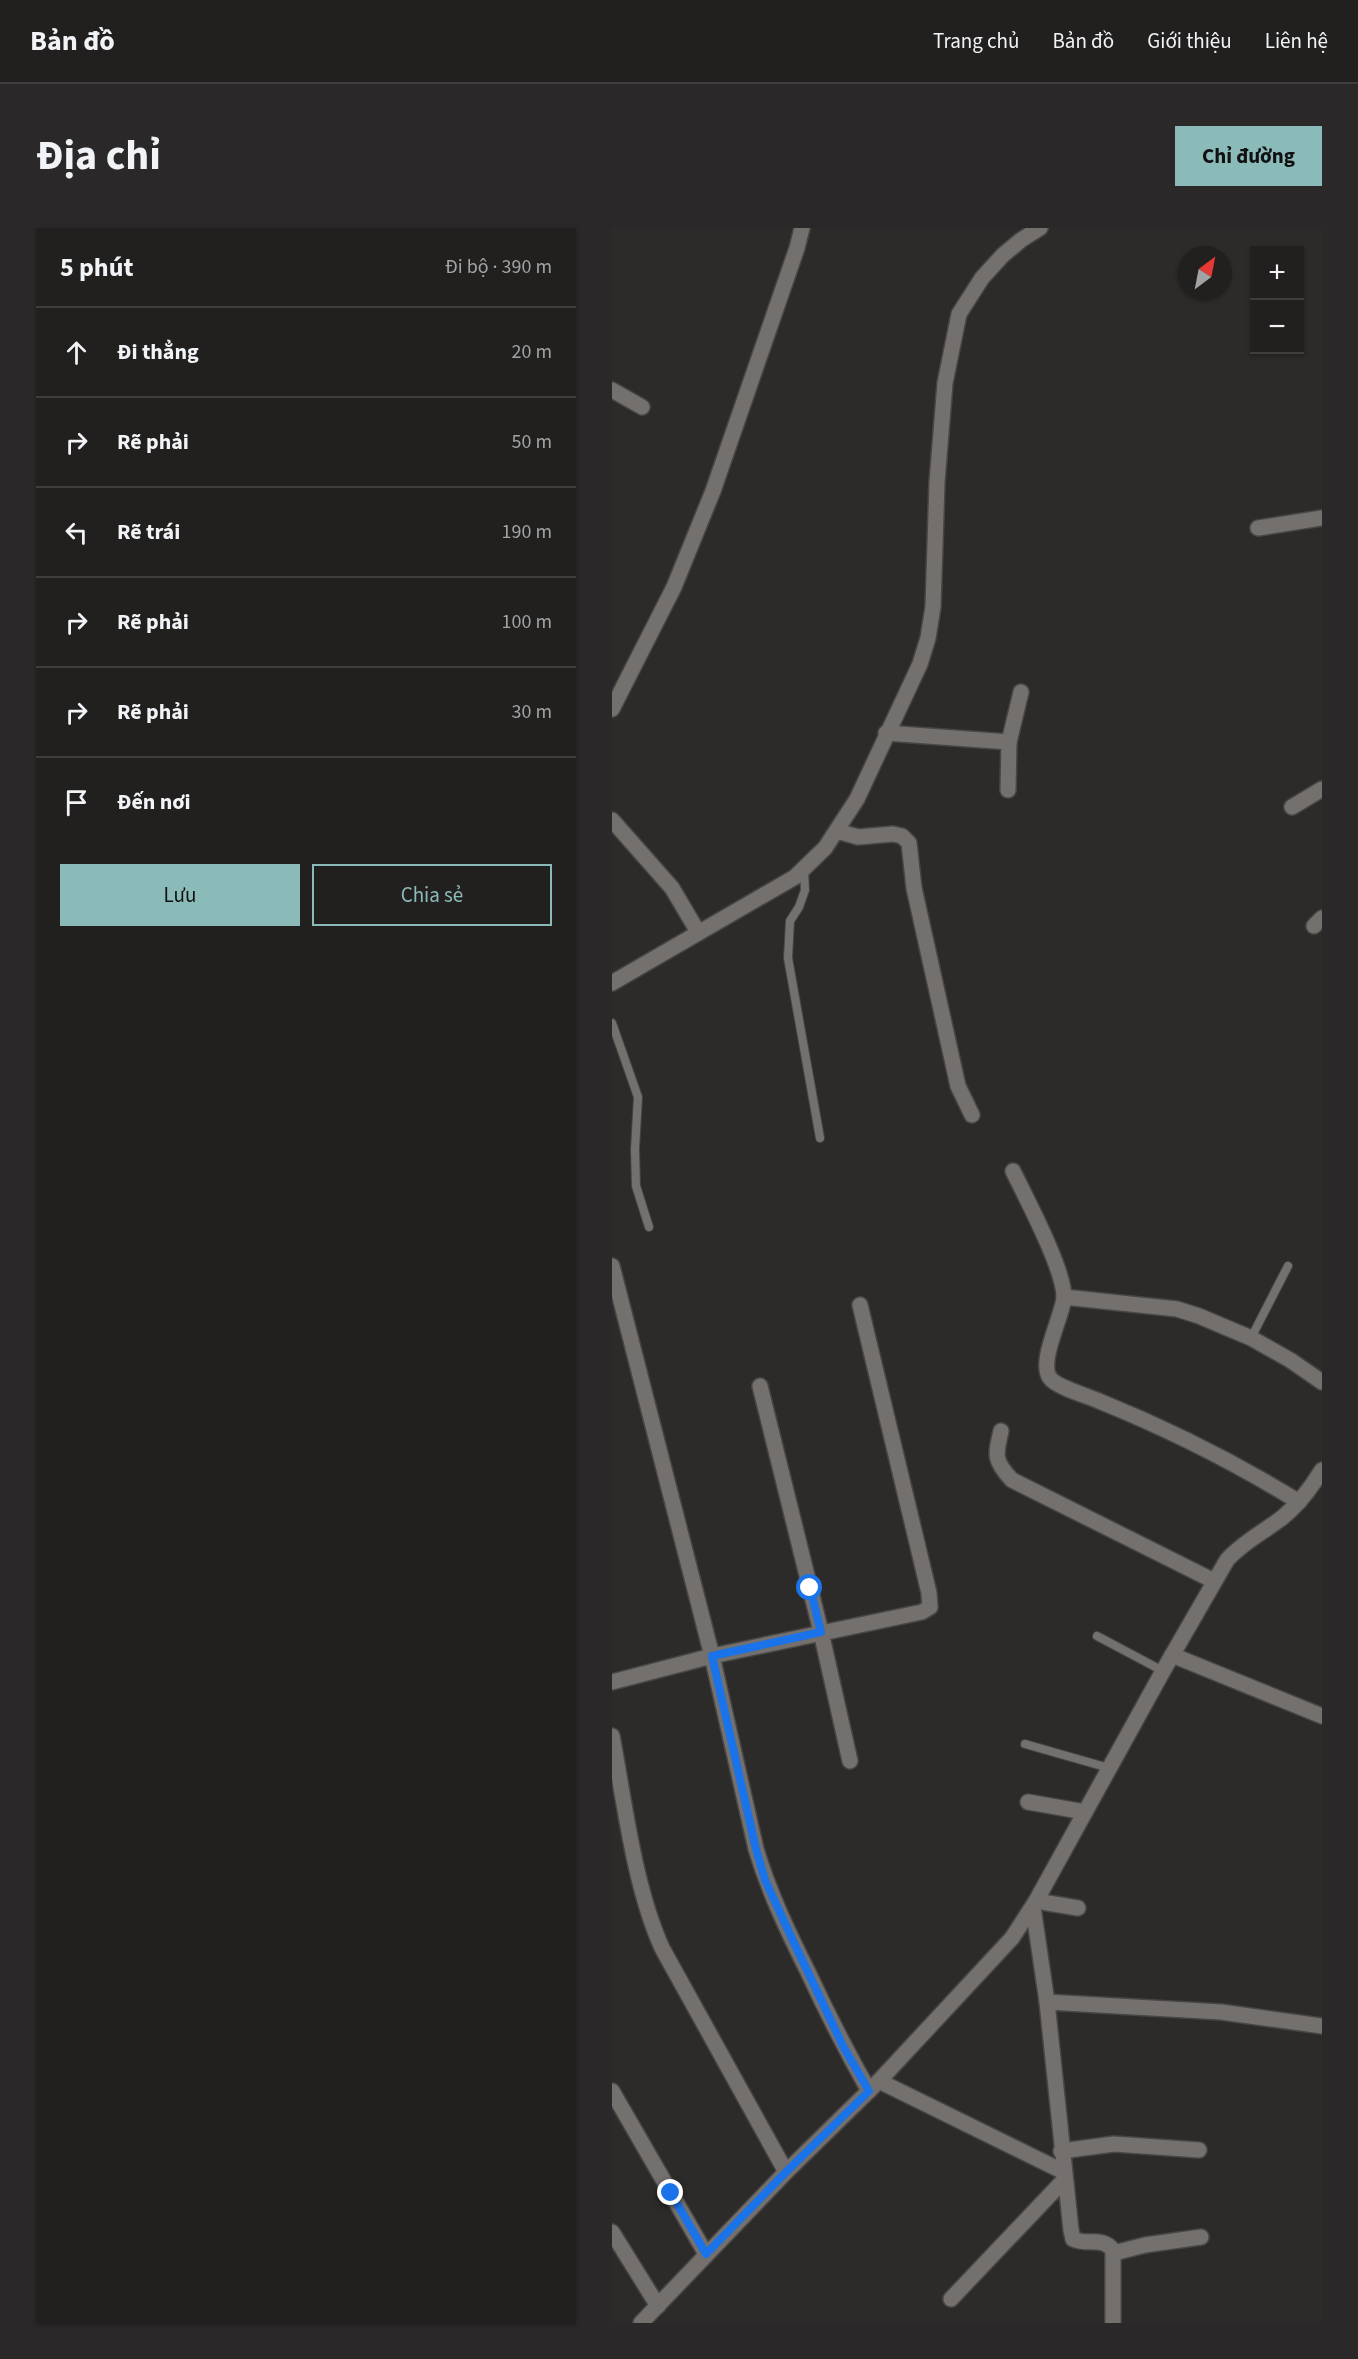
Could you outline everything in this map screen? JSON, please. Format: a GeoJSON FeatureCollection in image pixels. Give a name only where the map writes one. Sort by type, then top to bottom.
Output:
{"type":"FeatureCollection","features":[{"type":"Feature","properties":{"kind":"street"},"geometry":{"type":"LineString","coordinates":[[612,709],[674,587],[713,491],[802,228]]}},
{"type":"Feature","properties":{"kind":"street"},"geometry":{"type":"LineString","coordinates":[[612,983],[795,878],[825,848],[857,799],[920,664],[928,638],[933,608],[937,482],[945,383],[959,314],[982,278],[1012,247],[1040,228]]}},
{"type":"Feature","properties":{"kind":"street"},"geometry":{"type":"LineString","coordinates":[[612,390],[642,407]]}},
{"type":"Feature","properties":{"kind":"street"},"geometry":{"type":"LineString","coordinates":[[1258,528],[1322,518]]}},
{"type":"Feature","properties":{"kind":"street"},"geometry":{"type":"LineString","coordinates":[[1008,790],[1009,742],[1021,692]]}},
{"type":"Feature","properties":{"kind":"street"},"geometry":{"type":"LineString","coordinates":[[886,733],[1009,742]]}},
{"type":"Feature","properties":{"kind":"street"},"geometry":{"type":"LineString","coordinates":[[1292,807],[1322,789]]}},
{"type":"Feature","properties":{"kind":"street"},"geometry":{"type":"LineString","coordinates":[[612,820],[672,888],[698,932]]}},
{"type":"Feature","properties":{"kind":"street"},"geometry":{"type":"LineString","coordinates":[[837,831],[858,837],[893,834],[902,836],[909,843],[914,888],[958,1086],[972,1115]]}},
{"type":"Feature","properties":{"kind":"street"},"geometry":{"type":"LineString","coordinates":[[1013,1171],[1049,1249],[1060,1278],[1064,1298],[1046,1365],[1050,1378],[1212,1453],[1299,1502]]}},
{"type":"Feature","properties":{"kind":"street"},"geometry":{"type":"LineString","coordinates":[[612,1266],[712,1656],[765,1880],[844,2048],[874,2086],[1065,2175]]}},
{"type":"Feature","properties":{"kind":"street"},"geometry":{"type":"LineString","coordinates":[[1064,1298],[1177,1309],[1199,1316],[1251,1338],[1290,1360],[1322,1382]]}},
{"type":"Feature","properties":{"kind":"street"},"geometry":{"type":"LineString","coordinates":[[612,1682],[712,1656],[922,1612],[930,1607],[929,1593],[860,1305]]}},
{"type":"Feature","properties":{"kind":"street"},"geometry":{"type":"LineString","coordinates":[[760,1386],[821,1632],[850,1761]]}},
{"type":"Feature","properties":{"kind":"street"},"geometry":{"type":"LineString","coordinates":[[1001,1431],[996,1455],[999,1466],[1012,1480],[1214,1581]]}},
{"type":"Feature","properties":{"kind":"street"},"geometry":{"type":"LineString","coordinates":[[641,2323],[786,2172],[874,2086],[1000,1952],[1034,1904],[1227,1560],[1239,1546],[1283,1516],[1299,1502],[1322,1470]]}},
{"type":"Feature","properties":{"kind":"street"},"geometry":{"type":"LineString","coordinates":[[1172,1655],[1322,1716]]}},
{"type":"Feature","properties":{"kind":"street"},"geometry":{"type":"LineString","coordinates":[[612,1736],[636,1858],[653,1927],[662,1948],[786,2172]]}},
{"type":"Feature","properties":{"kind":"street"},"geometry":{"type":"LineString","coordinates":[[1028,1802],[1085,1812]]}},
{"type":"Feature","properties":{"kind":"street"},"geometry":{"type":"LineString","coordinates":[[1034,1904],[1078,1908]]}},
{"type":"Feature","properties":{"kind":"street"},"geometry":{"type":"LineString","coordinates":[[1034,1904],[1073,2239],[1102,2241],[1109,2244],[1114,2253],[1113,2323]]}},
{"type":"Feature","properties":{"kind":"street"},"geometry":{"type":"LineString","coordinates":[[1047,2002],[1221,2012],[1322,2026]]}},
{"type":"Feature","properties":{"kind":"street"},"geometry":{"type":"LineString","coordinates":[[612,2091],[706,2254]]}},
{"type":"Feature","properties":{"kind":"street"},"geometry":{"type":"LineString","coordinates":[[1061,2151],[1114,2144],[1199,2150]]}},
{"type":"Feature","properties":{"kind":"street"},"geometry":{"type":"LineString","coordinates":[[951,2299],[1065,2175]]}},
{"type":"Feature","properties":{"kind":"street"},"geometry":{"type":"LineString","coordinates":[[612,2232],[658,2306]]}},
{"type":"Feature","properties":{"kind":"street"},"geometry":{"type":"LineString","coordinates":[[1114,2253],[1155,2243],[1202,2237]]}},
{"type":"Feature","properties":{"kind":"lane"},"geometry":{"type":"LineString","coordinates":[[804,870],[805,890],[790,921],[788,958],[820,1138]]}},
{"type":"Feature","properties":{"kind":"lane"},"geometry":{"type":"LineString","coordinates":[[612,1023],[639,1097],[635,1149],[636,1186],[649,1227]]}},
{"type":"Feature","properties":{"kind":"lane"},"geometry":{"type":"LineString","coordinates":[[1251,1338],[1288,1266]]}},
{"type":"Feature","properties":{"kind":"lane"},"geometry":{"type":"LineString","coordinates":[[1097,1636],[1163,1671]]}},
{"type":"Feature","properties":{"kind":"lane"},"geometry":{"type":"LineString","coordinates":[[1025,1744],[1109,1768]]}},
{"type":"Feature","properties":{"kind":"route"},"geometry":{"type":"LineString","coordinates":[[671,2193],[706,2254],[869,2091],[844,2048],[765,1880],[712,1656],[821,1632],[810,1588]]}}]}
